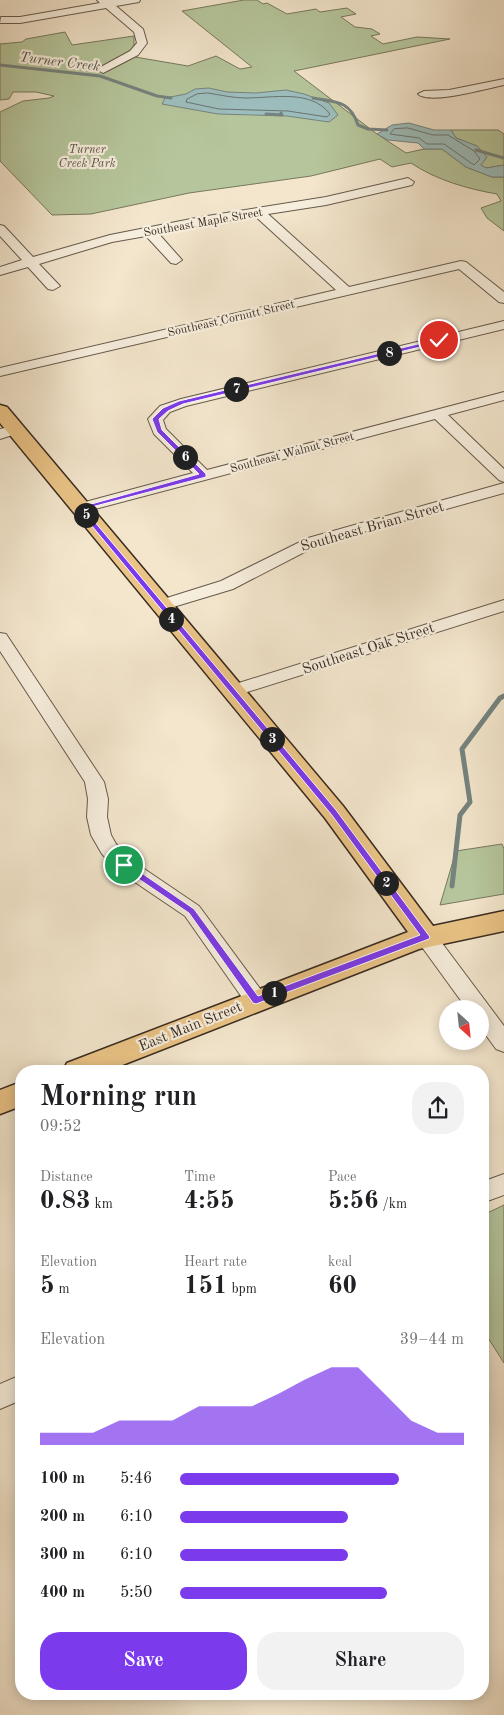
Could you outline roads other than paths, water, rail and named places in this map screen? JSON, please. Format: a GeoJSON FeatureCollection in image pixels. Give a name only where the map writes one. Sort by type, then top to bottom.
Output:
{"type":"FeatureCollection","features":[{"type":"Feature","properties":{"kind":"main road"},"geometry":{"type":"LineString","coordinates":[[0,411],[7,432],[80,508],[334,812],[426,937]]}},
{"type":"Feature","properties":{"kind":"main road","name":"East Main Street"},"geometry":{"type":"LineString","coordinates":[[92,1065],[256,1000],[426,937],[504,921]]}},
{"type":"Feature","properties":{"kind":"main road"},"geometry":{"type":"LineString","coordinates":[[0,1102],[15,1096]]}},
{"type":"Feature","properties":{"kind":"street"},"geometry":{"type":"LineString","coordinates":[[1,20],[20,20],[105,2],[135,0]]}},
{"type":"Feature","properties":{"kind":"street"},"geometry":{"type":"LineString","coordinates":[[103,70],[134,53],[142,43],[139,31],[105,2]]}},
{"type":"Feature","properties":{"kind":"street"},"geometry":{"type":"LineString","coordinates":[[424,94],[450,93],[504,82]]}},
{"type":"Feature","properties":{"kind":"street","name":"Southeast Maple Street"},"geometry":{"type":"LineString","coordinates":[[0,271],[85,245],[149,231],[326,201],[408,182]]}},
{"type":"Feature","properties":{"kind":"street"},"geometry":{"type":"LineString","coordinates":[[258,212],[345,291]]}},
{"type":"Feature","properties":{"kind":"street"},"geometry":{"type":"LineString","coordinates":[[0,229],[53,286]]}},
{"type":"Feature","properties":{"kind":"street"},"geometry":{"type":"LineString","coordinates":[[149,231],[176,260]]}},
{"type":"Feature","properties":{"kind":"street","name":"Southeast Cornutt Street"},"geometry":{"type":"LineString","coordinates":[[0,372],[461,265],[504,299]]}},
{"type":"Feature","properties":{"kind":"street"},"geometry":{"type":"LineString","coordinates":[[203,475],[159,431],[156,419],[166,409],[190,400],[504,325]]}},
{"type":"Feature","properties":{"kind":"street","name":"Southeast Walnut Street"},"geometry":{"type":"LineString","coordinates":[[80,508],[504,396]]}},
{"type":"Feature","properties":{"kind":"street"},"geometry":{"type":"LineString","coordinates":[[438,414],[504,477]]}},
{"type":"Feature","properties":{"kind":"street","name":"Southeast Brian Street"},"geometry":{"type":"LineString","coordinates":[[160,606],[226,585],[265,566],[289,551],[314,541],[504,488]]}},
{"type":"Feature","properties":{"kind":"street","name":"Southeast Oak Street"},"geometry":{"type":"LineString","coordinates":[[232,692],[504,605]]}},
{"type":"Feature","properties":{"kind":"street"},"geometry":{"type":"LineString","coordinates":[[1,640],[94,782],[98,799],[98,817],[101,834],[109,849],[124,865],[192,911],[256,1000]]}},
{"type":"Feature","properties":{"kind":"street"},"geometry":{"type":"LineString","coordinates":[[426,937],[472,1000]]}},
{"type":"Feature","properties":{"kind":"street"},"geometry":{"type":"LineString","coordinates":[[489,1023],[504,1043]]}},
{"type":"Feature","properties":{"kind":"street"},"geometry":{"type":"LineString","coordinates":[[489,1191],[504,1184]]}},
{"type":"Feature","properties":{"kind":"street"},"geometry":{"type":"LineString","coordinates":[[0,1396],[15,1390]]}},
{"type":"Feature","properties":{"kind":"water"},"geometry":{"type":"Polygon","coordinates":[[[209,88],[227,92],[256,93],[286,90],[329,103],[338,115],[329,122],[287,116],[218,114],[162,104],[165,98],[186,94],[195,89],[209,88]]]}},
{"type":"Feature","properties":{"kind":"water"},"geometry":{"type":"Polygon","coordinates":[[[409,123],[434,130],[451,130],[456,138],[477,146],[487,157],[481,165],[486,168],[504,165],[504,177],[492,177],[466,167],[442,149],[424,149],[418,143],[388,140],[377,134],[392,125],[409,123]]]}},
{"type":"Feature","properties":{"kind":"waterway","name":"Turner Creek"},"geometry":{"type":"LineString","coordinates":[[0,65],[100,76],[157,96],[171,98]]}},
{"type":"Feature","properties":{"kind":"waterway","name":"Turner Creek"},"geometry":{"type":"LineString","coordinates":[[313,98],[341,104],[351,111],[358,125],[368,129],[387,130]]}},
{"type":"Feature","properties":{"kind":"waterway","name":"Turner Creek"},"geometry":{"type":"LineString","coordinates":[[266,114],[282,115],[281,113]]}},
{"type":"Feature","properties":{"kind":"waterway","name":"Turner Creek"},"geometry":{"type":"LineString","coordinates":[[476,150],[504,158]]}},
{"type":"Feature","properties":{"kind":"waterway"},"geometry":{"type":"LineString","coordinates":[[452,886],[460,815],[470,802],[462,749],[500,698],[504,696]]}},
{"type":"Feature","properties":{"kind":"park label","name":"Turner Creek Park"},"geometry":{"type":"Point","coordinates":[87,156]}}]}
